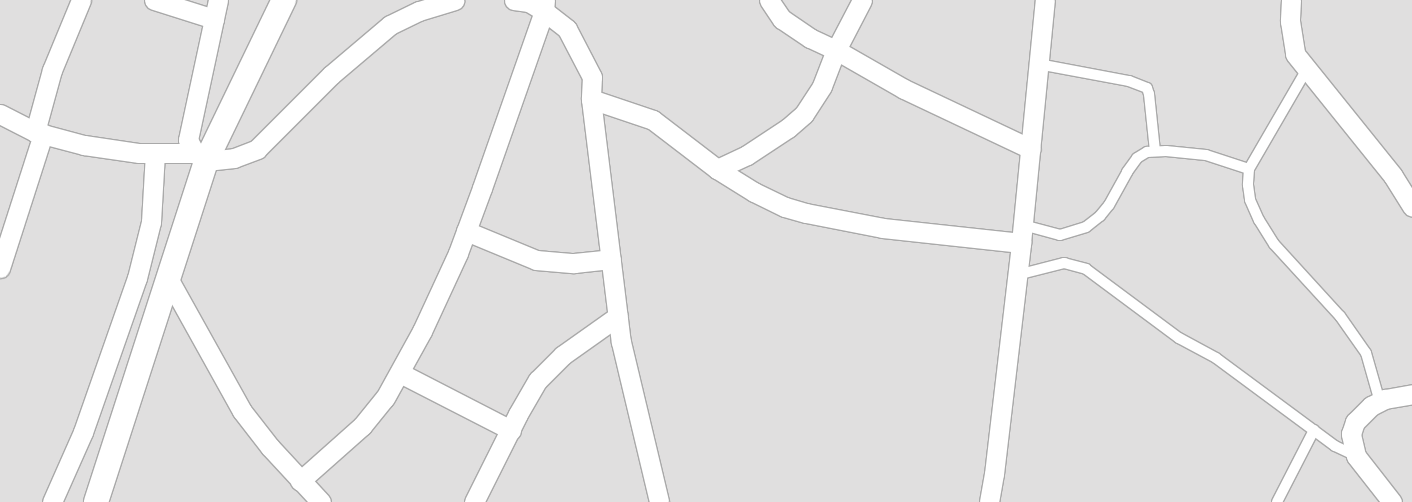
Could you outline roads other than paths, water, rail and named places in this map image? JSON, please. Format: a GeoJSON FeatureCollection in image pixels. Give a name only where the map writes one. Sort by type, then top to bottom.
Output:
{"type":"FeatureCollection","features":[{"type":"Feature","properties":{"kind":"street"},"geometry":{"type":"LineString","coordinates":[[0,268],[39,133],[52,70],[81,0]]}},
{"type":"Feature","properties":{"kind":"street"},"geometry":{"type":"LineString","coordinates":[[154,0],[214,18]]}},
{"type":"Feature","properties":{"kind":"street"},"geometry":{"type":"LineString","coordinates":[[200,157],[188,140],[218,0]]}},
{"type":"Feature","properties":{"kind":"street"},"geometry":{"type":"LineString","coordinates":[[96,502],[168,278],[200,157],[284,0]]}},
{"type":"Feature","properties":{"kind":"street"},"geometry":{"type":"LineString","coordinates":[[0,114],[39,133],[84,145],[200,157],[234,158],[257,149],[331,75],[390,25],[419,11],[454,0]]}},
{"type":"Feature","properties":{"kind":"street"},"geometry":{"type":"LineString","coordinates":[[514,0],[545,5],[567,29],[592,77],[591,99],[621,342],[658,502]]}},
{"type":"Feature","properties":{"kind":"street"},"geometry":{"type":"LineString","coordinates":[[769,0],[782,19],[810,38],[836,50],[904,89],[1030,149]]}},
{"type":"Feature","properties":{"kind":"street"},"geometry":{"type":"LineString","coordinates":[[717,169],[747,155],[788,128],[804,114],[822,86],[836,50],[862,0]]}},
{"type":"Feature","properties":{"kind":"street"},"geometry":{"type":"LineString","coordinates":[[989,502],[994,474],[1022,234],[1044,0]]}},
{"type":"Feature","properties":{"kind":"street"},"geometry":{"type":"LineString","coordinates":[[1291,0],[1290,21],[1295,54],[1393,176],[1412,206]]}},
{"type":"Feature","properties":{"kind":"street"},"geometry":{"type":"LineString","coordinates":[[300,481],[362,426],[384,398],[400,372],[426,322],[466,231],[545,5]]}},
{"type":"Feature","properties":{"kind":"street"},"geometry":{"type":"LineString","coordinates":[[591,99],[653,120],[717,169],[754,192],[806,213],[883,228],[1022,234]]}},
{"type":"Feature","properties":{"kind":"street"},"geometry":{"type":"LineString","coordinates":[[52,502],[83,432],[137,278],[151,222],[155,153]]}},
{"type":"Feature","properties":{"kind":"street"},"geometry":{"type":"LineString","coordinates":[[466,231],[536,260],[574,263],[611,259]]}},
{"type":"Feature","properties":{"kind":"street"},"geometry":{"type":"LineString","coordinates":[[168,278],[216,367],[242,410],[270,447],[321,502]]}},
{"type":"Feature","properties":{"kind":"street"},"geometry":{"type":"LineString","coordinates":[[474,502],[538,380],[563,355],[618,316]]}},
{"type":"Feature","properties":{"kind":"street"},"geometry":{"type":"LineString","coordinates":[[400,372],[511,430]]}},
{"type":"Feature","properties":{"kind":"street"},"geometry":{"type":"LineString","coordinates":[[1392,502],[1356,456],[1351,434],[1355,422],[1364,411],[1380,402],[1412,394]]}},
{"type":"Feature","properties":{"kind":"lane"},"geometry":{"type":"LineString","coordinates":[[1038,64],[1128,81],[1147,88],[1155,151]]}},
{"type":"Feature","properties":{"kind":"lane"},"geometry":{"type":"LineString","coordinates":[[1307,69],[1249,170],[1250,200],[1259,220],[1274,244],[1340,316],[1356,337],[1370,363],[1380,402]]}},
{"type":"Feature","properties":{"kind":"lane"},"geometry":{"type":"LineString","coordinates":[[1022,234],[1060,235],[1086,227],[1100,216],[1109,205],[1137,158],[1147,152],[1206,155],[1249,170]]}},
{"type":"Feature","properties":{"kind":"lane"},"geometry":{"type":"LineString","coordinates":[[1017,275],[1064,263],[1086,269],[1179,338],[1216,358],[1335,446],[1356,456]]}},
{"type":"Feature","properties":{"kind":"lane"},"geometry":{"type":"LineString","coordinates":[[1277,502],[1314,430]]}}]}
